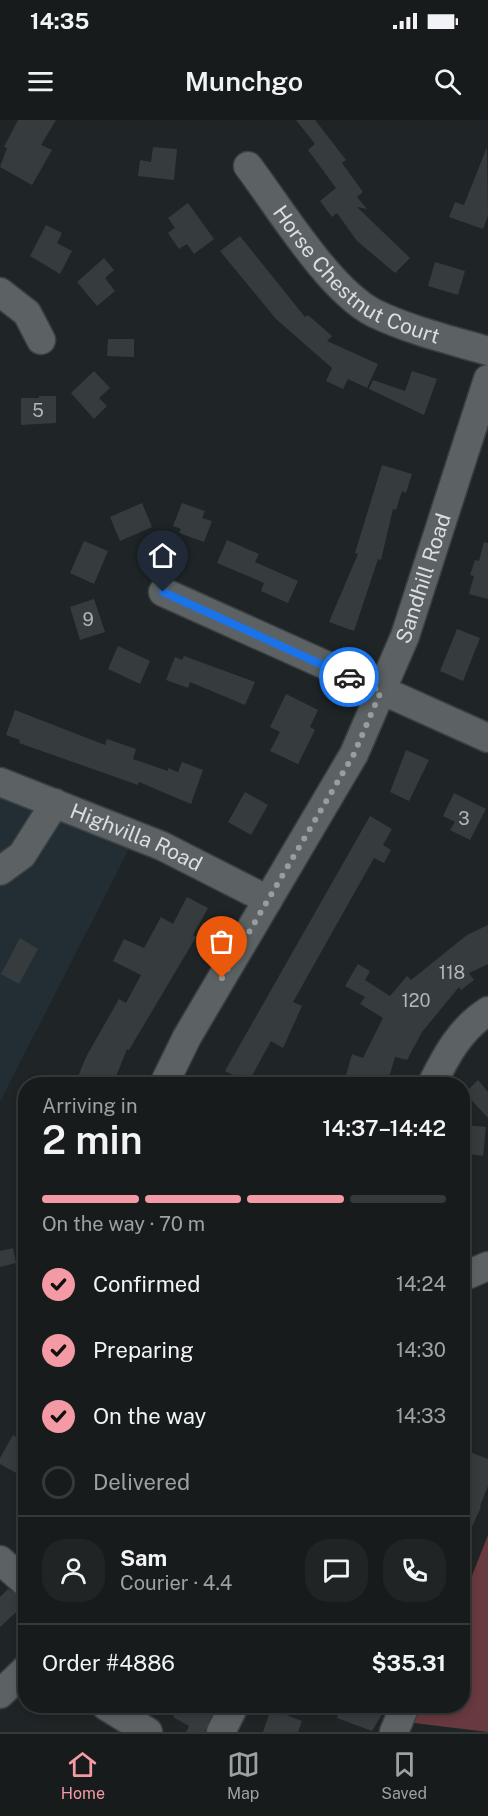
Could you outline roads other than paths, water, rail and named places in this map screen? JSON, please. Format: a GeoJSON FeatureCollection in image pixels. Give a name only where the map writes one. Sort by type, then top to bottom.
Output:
{"type":"FeatureCollection","features":[{"type":"Feature","properties":{"kind":"street","name":"Horse Chestnut Court"},"geometry":{"type":"LineString","coordinates":[[248,166],[313,254],[355,299],[383,316],[488,351]]}},
{"type":"Feature","properties":{"kind":"street"},"geometry":{"type":"LineString","coordinates":[[0,292],[27,313],[41,340]]}},
{"type":"Feature","properties":{"kind":"street","name":"Sandhill Road"},"geometry":{"type":"LineString","coordinates":[[168,1077],[188,1037],[354,754],[405,636],[488,379]]}},
{"type":"Feature","properties":{"kind":"street"},"geometry":{"type":"LineString","coordinates":[[163,592],[488,738]]}},
{"type":"Feature","properties":{"kind":"street","name":"Highvilla Road"},"geometry":{"type":"LineString","coordinates":[[0,782],[162,846],[268,900]]}},
{"type":"Feature","properties":{"kind":"street"},"geometry":{"type":"LineString","coordinates":[[0,871],[22,855],[55,803]]}},
{"type":"Feature","properties":{"kind":"street"},"geometry":{"type":"LineString","coordinates":[[436,1077],[456,1041],[475,1019],[488,1011]]}},
{"type":"Feature","properties":{"kind":"street"},"geometry":{"type":"LineString","coordinates":[[0,1560],[18,1576]]}},
{"type":"Feature","properties":{"kind":"street"},"geometry":{"type":"LineString","coordinates":[[0,1694],[18,1677]]}},
{"type":"Feature","properties":{"kind":"street"},"geometry":{"type":"LineString","coordinates":[[117,1713],[148,1732]]}},
{"type":"Feature","properties":{"kind":"street"},"geometry":{"type":"LineString","coordinates":[[221,1732],[230,1713]]}},
{"type":"Feature","properties":{"kind":"street"},"geometry":{"type":"LineString","coordinates":[[394,1732],[402,1713]]}}]}
